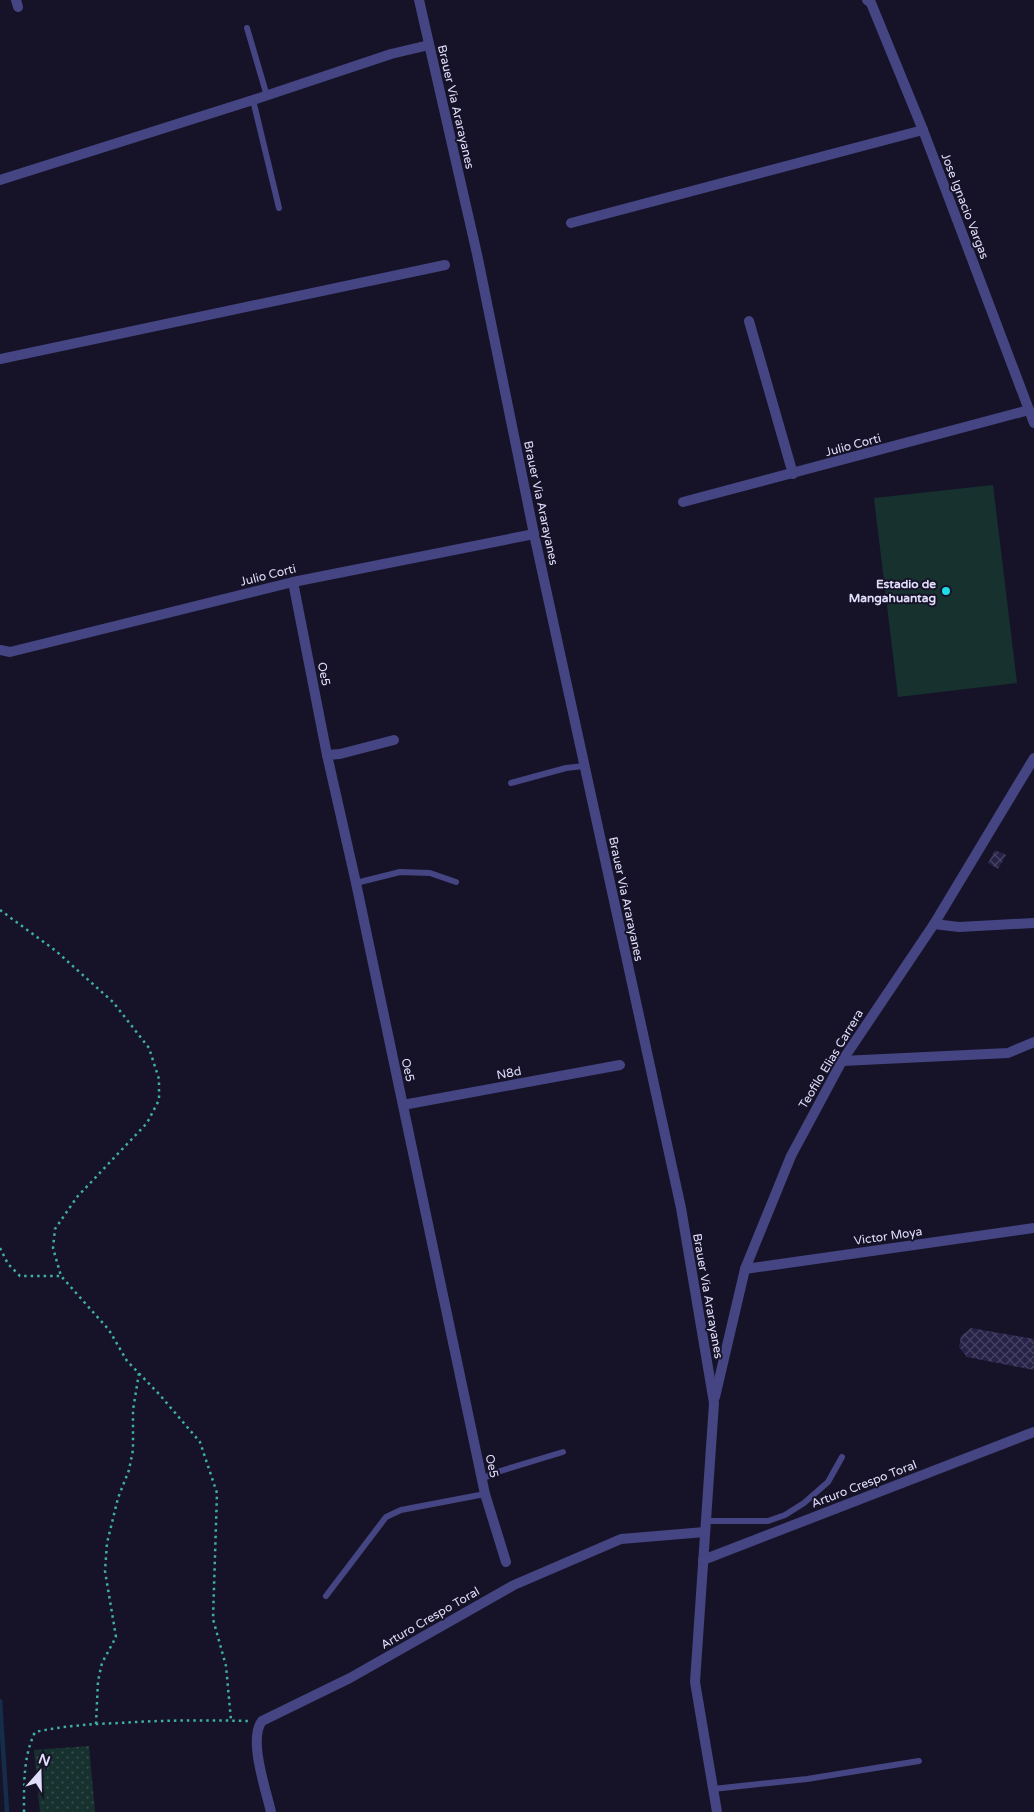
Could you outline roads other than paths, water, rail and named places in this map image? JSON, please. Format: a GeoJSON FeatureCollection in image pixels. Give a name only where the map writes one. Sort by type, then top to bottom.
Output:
{"type":"FeatureCollection","features":[{"type":"Feature","properties":{"kind":"street","name":"Brauer Via Ararayanes"},"geometry":{"type":"LineString","coordinates":[[419,0],[477,254],[534,534],[680,1208],[714,1403],[694,1682],[716,1812]]}},
{"type":"Feature","properties":{"kind":"street","name":"Jose Ignacio Vargas"},"geometry":{"type":"LineString","coordinates":[[867,0],[870,3],[923,130],[1034,424]]}},
{"type":"Feature","properties":{"kind":"street"},"geometry":{"type":"LineString","coordinates":[[0,180],[267,96],[391,54],[429,45]]}},
{"type":"Feature","properties":{"kind":"street"},"geometry":{"type":"LineString","coordinates":[[571,223],[923,130]]}},
{"type":"Feature","properties":{"kind":"street"},"geometry":{"type":"LineString","coordinates":[[0,359],[445,265]]}},
{"type":"Feature","properties":{"kind":"street"},"geometry":{"type":"LineString","coordinates":[[750,321],[793,474]]}},
{"type":"Feature","properties":{"kind":"street","name":"Julio Corti"},"geometry":{"type":"LineString","coordinates":[[682,502],[1029,410]]}},
{"type":"Feature","properties":{"kind":"street","name":"Julio Corti"},"geometry":{"type":"LineString","coordinates":[[5,651],[293,582],[534,534]]}},
{"type":"Feature","properties":{"kind":"street","name":"Oe5"},"geometry":{"type":"LineString","coordinates":[[293,582],[327,755],[356,883],[485,1494],[506,1562]]}},
{"type":"Feature","properties":{"kind":"street"},"geometry":{"type":"LineString","coordinates":[[327,755],[340,754],[394,740]]}},
{"type":"Feature","properties":{"kind":"street","name":"Teofilo Elias Carrera"},"geometry":{"type":"LineString","coordinates":[[714,1403],[745,1269],[791,1156],[842,1061],[934,924],[1033,763]]}},
{"type":"Feature","properties":{"kind":"street"},"geometry":{"type":"LineString","coordinates":[[934,924],[959,927],[1034,922]]}},
{"type":"Feature","properties":{"kind":"street"},"geometry":{"type":"LineString","coordinates":[[842,1061],[1008,1053],[1034,1042]]}},
{"type":"Feature","properties":{"kind":"street","name":"N8d"},"geometry":{"type":"LineString","coordinates":[[403,1105],[620,1065]]}},
{"type":"Feature","properties":{"kind":"street","name":"Victor Moya"},"geometry":{"type":"LineString","coordinates":[[745,1269],[1034,1228]]}},
{"type":"Feature","properties":{"kind":"street","name":"Arturo Crespo Toral"},"geometry":{"type":"LineString","coordinates":[[703,1560],[1034,1432]]}},
{"type":"Feature","properties":{"kind":"street","name":"Arturo Crespo Toral"},"geometry":{"type":"LineString","coordinates":[[271,1812],[257,1747],[257,1732],[262,1721],[350,1678],[514,1585],[594,1550],[621,1539],[705,1532]]}},
{"type":"Feature","properties":{"kind":"lane"},"geometry":{"type":"LineString","coordinates":[[247,28],[267,96]]}},
{"type":"Feature","properties":{"kind":"lane"},"geometry":{"type":"LineString","coordinates":[[253,100],[279,208]]}},
{"type":"Feature","properties":{"kind":"lane"},"geometry":{"type":"LineString","coordinates":[[511,783],[566,768],[584,766]]}},
{"type":"Feature","properties":{"kind":"lane"},"geometry":{"type":"LineString","coordinates":[[356,883],[400,872],[430,873],[456,882]]}},
{"type":"Feature","properties":{"kind":"lane"},"geometry":{"type":"LineString","coordinates":[[482,1479],[494,1473],[563,1452]]}},
{"type":"Feature","properties":{"kind":"lane"},"geometry":{"type":"LineString","coordinates":[[706,1521],[768,1520],[785,1516],[804,1503],[828,1482],[842,1457]]}},
{"type":"Feature","properties":{"kind":"lane"},"geometry":{"type":"LineString","coordinates":[[326,1596],[386,1517],[401,1510],[485,1494]]}},
{"type":"Feature","properties":{"kind":"lane"},"geometry":{"type":"LineString","coordinates":[[712,1789],[807,1778],[919,1761]]}},
{"type":"Feature","properties":{"kind":"waterway"},"geometry":{"type":"LineString","coordinates":[[0,1701],[7,1812]]}},
{"type":"Feature","properties":{"kind":"place","name":"Estadio de Mangahuantag"},"geometry":{"type":"Point","coordinates":[946,591]}}]}
